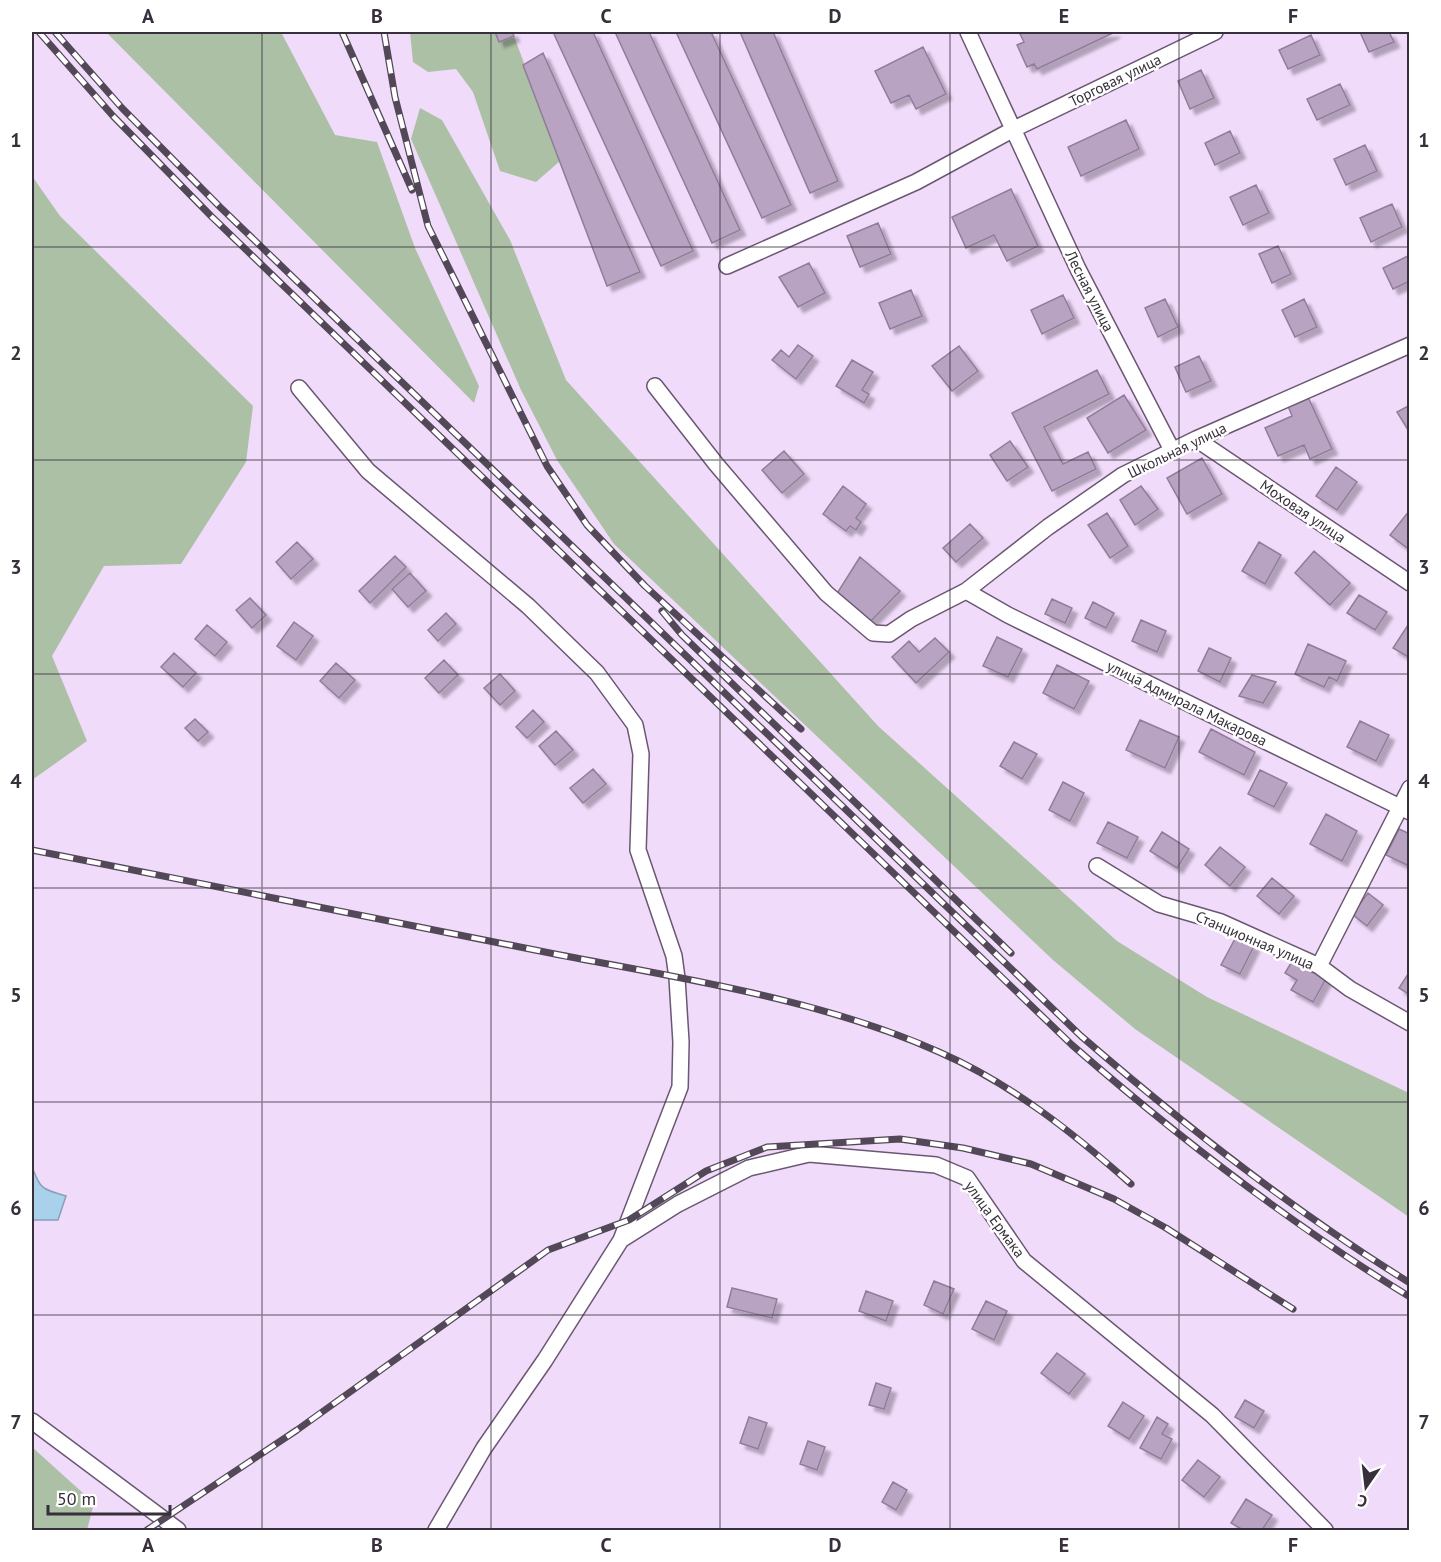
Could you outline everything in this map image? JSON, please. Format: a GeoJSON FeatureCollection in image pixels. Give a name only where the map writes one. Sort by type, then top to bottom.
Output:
{"type":"FeatureCollection","features":[{"type":"Feature","properties":{"kind":"street","name":"Лесная улица"},"geometry":{"type":"LineString","coordinates":[[968,32],[1078,269],[1172,450]]}},
{"type":"Feature","properties":{"kind":"street","name":"Торговая улица"},"geometry":{"type":"LineString","coordinates":[[727,266],[915,182],[1014,129],[1215,32]]}},
{"type":"Feature","properties":{"kind":"street","name":"Школьная улица"},"geometry":{"type":"LineString","coordinates":[[656,386],[716,464],[826,593],[873,633],[889,634],[911,619],[966,591],[1048,527],[1123,475],[1196,439],[1410,345]]}},
{"type":"Feature","properties":{"kind":"street"},"geometry":{"type":"LineString","coordinates":[[299,388],[368,471],[528,606],[597,673],[635,725],[641,754],[638,850],[674,956],[681,1042],[680,1087],[621,1240],[545,1360],[484,1448],[436,1530]]}},
{"type":"Feature","properties":{"kind":"street","name":"Моховая улица"},"geometry":{"type":"LineString","coordinates":[[1196,439],[1410,583]]}},
{"type":"Feature","properties":{"kind":"street","name":"улица Адмирала Макарова"},"geometry":{"type":"LineString","coordinates":[[966,591],[1008,615],[1404,810]]}},
{"type":"Feature","properties":{"kind":"street"},"geometry":{"type":"LineString","coordinates":[[1319,966],[1404,810],[1410,788]]}},
{"type":"Feature","properties":{"kind":"street","name":"Станционная улица"},"geometry":{"type":"LineString","coordinates":[[1097,866],[1159,904],[1221,922],[1319,966],[1350,989],[1410,1023]]}},
{"type":"Feature","properties":{"kind":"street","name":"улица Ермака"},"geometry":{"type":"LineString","coordinates":[[621,1240],[678,1204],[749,1168],[809,1154],[936,1165],[967,1178],[1024,1261],[1212,1415],[1325,1530]]}},
{"type":"Feature","properties":{"kind":"street"},"geometry":{"type":"LineString","coordinates":[[32,1421],[178,1530]]}},
{"type":"Feature","properties":{"kind":"green space"},"geometry":{"type":"Polygon","coordinates":[[[106,32],[281,32],[335,135],[377,142],[415,248],[479,386],[474,403],[106,32]]]}},
{"type":"Feature","properties":{"kind":"green space"},"geometry":{"type":"Polygon","coordinates":[[[410,32],[495,32],[499,42],[514,36],[560,161],[536,182],[500,171],[473,92],[456,69],[428,72],[413,62],[410,32]]]}},
{"type":"Feature","properties":{"kind":"green space"},"geometry":{"type":"Polygon","coordinates":[[[420,108],[442,120],[510,240],[566,380],[878,726],[1117,941],[1207,997],[1409,1093],[1409,1217],[1135,1029],[1053,960],[614,544],[557,460],[521,390],[411,139],[420,108]]]}},
{"type":"Feature","properties":{"kind":"green space"},"geometry":{"type":"Polygon","coordinates":[[[32,176],[60,216],[253,406],[246,462],[181,564],[104,566],[52,656],[87,741],[32,780],[32,176]]]}},
{"type":"Feature","properties":{"kind":"green space"},"geometry":{"type":"Polygon","coordinates":[[[32,1447],[94,1503],[87,1530],[32,1530],[32,1447]]]}},
{"type":"Feature","properties":{"kind":"water"},"geometry":{"type":"Polygon","coordinates":[[[32,1167],[43,1187],[66,1196],[58,1220],[32,1220],[32,1167]]]}},
{"type":"Feature","properties":{"kind":"building"},"geometry":{"type":"Polygon","coordinates":[[[495,32],[512,32],[514,36],[499,42],[495,32]]]}},
{"type":"Feature","properties":{"kind":"building"},"geometry":{"type":"Polygon","coordinates":[[[553,32],[593,32],[693,251],[661,266],[553,32]]]}},
{"type":"Feature","properties":{"kind":"building"},"geometry":{"type":"Polygon","coordinates":[[[615,32],[649,32],[740,230],[712,243],[615,32]]]}},
{"type":"Feature","properties":{"kind":"building"},"geometry":{"type":"Polygon","coordinates":[[[676,32],[711,32],[791,205],[762,218],[676,32]]]}},
{"type":"Feature","properties":{"kind":"building"},"geometry":{"type":"Polygon","coordinates":[[[740,32],[773,32],[838,181],[810,193],[740,32]]]}},
{"type":"Feature","properties":{"kind":"building"},"geometry":{"type":"Polygon","coordinates":[[[1026,32],[1115,32],[1037,69],[1034,64],[1027,67],[1017,45],[1024,42],[1020,34],[1026,32]]]}},
{"type":"Feature","properties":{"kind":"building"},"geometry":{"type":"Polygon","coordinates":[[[1360,32],[1389,32],[1394,42],[1369,52],[1360,32]]]}},
{"type":"Feature","properties":{"kind":"building"},"geometry":{"type":"Polygon","coordinates":[[[1311,35],[1320,55],[1288,69],[1279,50],[1311,35]]]}},
{"type":"Feature","properties":{"kind":"building"},"geometry":{"type":"Polygon","coordinates":[[[923,47],[946,94],[916,109],[909,95],[891,103],[875,71],[923,47]]]}},
{"type":"Feature","properties":{"kind":"building"},"geometry":{"type":"Polygon","coordinates":[[[543,53],[640,272],[607,286],[523,65],[543,53]]]}},
{"type":"Feature","properties":{"kind":"building"},"geometry":{"type":"Polygon","coordinates":[[[1201,70],[1214,98],[1190,109],[1178,81],[1201,70]]]}},
{"type":"Feature","properties":{"kind":"building"},"geometry":{"type":"Polygon","coordinates":[[[1340,84],[1350,105],[1317,120],[1307,99],[1340,84]]]}},
{"type":"Feature","properties":{"kind":"building"},"geometry":{"type":"Polygon","coordinates":[[[1126,120],[1139,149],[1081,176],[1068,147],[1126,120]]]}},
{"type":"Feature","properties":{"kind":"building"},"geometry":{"type":"Polygon","coordinates":[[[1230,131],[1240,153],[1215,165],[1205,143],[1230,131]]]}},
{"type":"Feature","properties":{"kind":"building"},"geometry":{"type":"Polygon","coordinates":[[[1365,145],[1377,171],[1346,185],[1334,159],[1365,145]]]}},
{"type":"Feature","properties":{"kind":"building"},"geometry":{"type":"Polygon","coordinates":[[[1256,185],[1269,213],[1243,225],[1230,197],[1256,185]]]}},
{"type":"Feature","properties":{"kind":"building"},"geometry":{"type":"Polygon","coordinates":[[[1011,189],[1038,246],[1007,261],[994,235],[966,248],[952,217],[1011,189]]]}},
{"type":"Feature","properties":{"kind":"building"},"geometry":{"type":"Polygon","coordinates":[[[1392,204],[1402,227],[1371,242],[1360,218],[1392,204]]]}},
{"type":"Feature","properties":{"kind":"building"},"geometry":{"type":"Polygon","coordinates":[[[878,223],[891,254],[860,267],[847,236],[878,223]]]}},
{"type":"Feature","properties":{"kind":"building"},"geometry":{"type":"Polygon","coordinates":[[[1278,246],[1291,274],[1272,283],[1259,254],[1278,246]]]}},
{"type":"Feature","properties":{"kind":"building"},"geometry":{"type":"Polygon","coordinates":[[[1410,255],[1410,281],[1393,289],[1383,268],[1410,255]]]}},
{"type":"Feature","properties":{"kind":"building"},"geometry":{"type":"Polygon","coordinates":[[[809,263],[825,293],[798,307],[779,277],[809,263]]]}},
{"type":"Feature","properties":{"kind":"building"},"geometry":{"type":"Polygon","coordinates":[[[911,290],[922,316],[890,329],[879,303],[911,290]]]}},
{"type":"Feature","properties":{"kind":"building"},"geometry":{"type":"Polygon","coordinates":[[[1063,295],[1074,318],[1042,334],[1031,310],[1063,295]]]}},
{"type":"Feature","properties":{"kind":"building"},"geometry":{"type":"Polygon","coordinates":[[[1165,299],[1178,327],[1158,337],[1145,308],[1165,299]]]}},
{"type":"Feature","properties":{"kind":"building"},"geometry":{"type":"Polygon","coordinates":[[[1304,299],[1317,327],[1295,337],[1282,310],[1304,299]]]}},
{"type":"Feature","properties":{"kind":"building"},"geometry":{"type":"Polygon","coordinates":[[[798,345],[813,356],[796,379],[772,360],[781,350],[789,357],[798,345]]]}},
{"type":"Feature","properties":{"kind":"building"},"geometry":{"type":"Polygon","coordinates":[[[959,346],[978,371],[952,391],[932,366],[959,346]]]}},
{"type":"Feature","properties":{"kind":"building"},"geometry":{"type":"Polygon","coordinates":[[[1199,356],[1211,381],[1186,392],[1175,367],[1199,356]]]}},
{"type":"Feature","properties":{"kind":"building"},"geometry":{"type":"Polygon","coordinates":[[[852,360],[873,372],[862,390],[869,394],[864,403],[836,386],[852,360]]]}},
{"type":"Feature","properties":{"kind":"building"},"geometry":{"type":"Polygon","coordinates":[[[1097,370],[1109,394],[1044,427],[1063,464],[1088,452],[1096,469],[1052,491],[1012,413],[1097,370]]]}},
{"type":"Feature","properties":{"kind":"building"},"geometry":{"type":"Polygon","coordinates":[[[1124,395],[1146,430],[1108,453],[1087,418],[1124,395]]]}},
{"type":"Feature","properties":{"kind":"building"},"geometry":{"type":"Polygon","coordinates":[[[1308,397],[1332,449],[1310,459],[1304,445],[1278,456],[1265,428],[1292,416],[1288,406],[1308,397]]]}},
{"type":"Feature","properties":{"kind":"building"},"geometry":{"type":"Polygon","coordinates":[[[1410,405],[1410,433],[1397,412],[1410,405]]]}},
{"type":"Feature","properties":{"kind":"building"},"geometry":{"type":"Polygon","coordinates":[[[1010,441],[1028,467],[1007,481],[990,455],[1010,441]]]}},
{"type":"Feature","properties":{"kind":"building"},"geometry":{"type":"Polygon","coordinates":[[[784,451],[804,474],[782,493],[762,470],[784,451]]]}},
{"type":"Feature","properties":{"kind":"building"},"geometry":{"type":"Polygon","coordinates":[[[1202,458],[1222,494],[1187,514],[1167,478],[1202,458]]]}},
{"type":"Feature","properties":{"kind":"building"},"geometry":{"type":"Polygon","coordinates":[[[1336,467],[1357,482],[1337,510],[1316,496],[1336,467]]]}},
{"type":"Feature","properties":{"kind":"building"},"geometry":{"type":"Polygon","coordinates":[[[843,486],[866,504],[856,518],[861,522],[856,530],[850,526],[846,531],[823,514],[843,486]]]}},
{"type":"Feature","properties":{"kind":"building"},"geometry":{"type":"Polygon","coordinates":[[[1141,486],[1158,509],[1135,525],[1120,500],[1141,486]]]}},
{"type":"Feature","properties":{"kind":"building"},"geometry":{"type":"Polygon","coordinates":[[[1410,510],[1410,550],[1390,535],[1410,510]]]}},
{"type":"Feature","properties":{"kind":"building"},"geometry":{"type":"Polygon","coordinates":[[[1107,513],[1128,546],[1110,558],[1088,525],[1107,513]]]}},
{"type":"Feature","properties":{"kind":"building"},"geometry":{"type":"Polygon","coordinates":[[[970,524],[983,538],[956,562],[943,548],[970,524]]]}},
{"type":"Feature","properties":{"kind":"building"},"geometry":{"type":"Polygon","coordinates":[[[297,542],[313,559],[291,579],[276,562],[297,542]]]}},
{"type":"Feature","properties":{"kind":"building"},"geometry":{"type":"Polygon","coordinates":[[[1259,542],[1281,555],[1265,584],[1242,571],[1259,542]]]}},
{"type":"Feature","properties":{"kind":"building"},"geometry":{"type":"Polygon","coordinates":[[[1314,551],[1350,583],[1330,605],[1295,573],[1314,551]]]}},
{"type":"Feature","properties":{"kind":"building"},"geometry":{"type":"Polygon","coordinates":[[[395,556],[406,567],[370,603],[359,591],[395,556]]]}},
{"type":"Feature","properties":{"kind":"building"},"geometry":{"type":"Polygon","coordinates":[[[860,557],[900,591],[871,621],[836,595],[860,557]]]}},
{"type":"Feature","properties":{"kind":"building"},"geometry":{"type":"Polygon","coordinates":[[[410,573],[426,591],[408,607],[392,589],[410,573]]]}},
{"type":"Feature","properties":{"kind":"building"},"geometry":{"type":"Polygon","coordinates":[[[1359,595],[1387,612],[1375,630],[1347,613],[1359,595]]]}},
{"type":"Feature","properties":{"kind":"building"},"geometry":{"type":"Polygon","coordinates":[[[250,598],[266,615],[252,628],[236,610],[250,598]]]}},
{"type":"Feature","properties":{"kind":"building"},"geometry":{"type":"Polygon","coordinates":[[[1052,599],[1072,608],[1065,623],[1045,614],[1052,599]]]}},
{"type":"Feature","properties":{"kind":"building"},"geometry":{"type":"Polygon","coordinates":[[[1093,602],[1114,613],[1106,628],[1085,618],[1093,602]]]}},
{"type":"Feature","properties":{"kind":"building"},"geometry":{"type":"Polygon","coordinates":[[[446,613],[456,624],[438,641],[428,630],[446,613]]]}},
{"type":"Feature","properties":{"kind":"building"},"geometry":{"type":"Polygon","coordinates":[[[1141,620],[1166,631],[1157,652],[1132,641],[1141,620]]]}},
{"type":"Feature","properties":{"kind":"building"},"geometry":{"type":"Polygon","coordinates":[[[294,622],[313,636],[296,660],[277,646],[294,622]]]}},
{"type":"Feature","properties":{"kind":"building"},"geometry":{"type":"Polygon","coordinates":[[[1410,622],[1410,658],[1393,648],[1410,622]]]}},
{"type":"Feature","properties":{"kind":"building"},"geometry":{"type":"Polygon","coordinates":[[[207,625],[227,642],[215,656],[195,639],[207,625]]]}},
{"type":"Feature","properties":{"kind":"building"},"geometry":{"type":"Polygon","coordinates":[[[997,637],[1022,649],[1008,677],[983,666],[997,637]]]}},
{"type":"Feature","properties":{"kind":"building"},"geometry":{"type":"Polygon","coordinates":[[[935,638],[949,652],[916,683],[892,657],[909,641],[919,652],[935,638]]]}},
{"type":"Feature","properties":{"kind":"building"},"geometry":{"type":"Polygon","coordinates":[[[1308,644],[1346,661],[1337,681],[1329,677],[1324,687],[1295,674],[1308,644]]]}},
{"type":"Feature","properties":{"kind":"building"},"geometry":{"type":"Polygon","coordinates":[[[1209,648],[1231,658],[1220,682],[1198,671],[1209,648]]]}},
{"type":"Feature","properties":{"kind":"building"},"geometry":{"type":"Polygon","coordinates":[[[174,653],[196,673],[183,687],[161,667],[174,653]]]}},
{"type":"Feature","properties":{"kind":"building"},"geometry":{"type":"Polygon","coordinates":[[[444,660],[458,675],[439,693],[425,678],[444,660]]]}},
{"type":"Feature","properties":{"kind":"building"},"geometry":{"type":"Polygon","coordinates":[[[336,663],[355,680],[339,698],[320,681],[336,663]]]}},
{"type":"Feature","properties":{"kind":"building"},"geometry":{"type":"Polygon","coordinates":[[[1057,665],[1089,681],[1074,709],[1043,693],[1057,665]]]}},
{"type":"Feature","properties":{"kind":"building"},"geometry":{"type":"Polygon","coordinates":[[[500,674],[515,691],[500,705],[484,688],[500,674]]]}},
{"type":"Feature","properties":{"kind":"building"},"geometry":{"type":"Polygon","coordinates":[[[1252,675],[1276,682],[1263,703],[1239,696],[1252,675]]]}},
{"type":"Feature","properties":{"kind":"building"},"geometry":{"type":"Polygon","coordinates":[[[533,710],[544,722],[527,738],[516,727],[533,710]]]}},
{"type":"Feature","properties":{"kind":"building"},"geometry":{"type":"Polygon","coordinates":[[[195,719],[208,732],[198,741],[185,728],[195,719]]]}},
{"type":"Feature","properties":{"kind":"building"},"geometry":{"type":"Polygon","coordinates":[[[1140,720],[1179,737],[1165,768],[1126,750],[1140,720]]]}},
{"type":"Feature","properties":{"kind":"building"},"geometry":{"type":"Polygon","coordinates":[[[1360,721],[1389,735],[1376,761],[1347,747],[1360,721]]]}},
{"type":"Feature","properties":{"kind":"building"},"geometry":{"type":"Polygon","coordinates":[[[1211,729],[1255,752],[1244,775],[1199,752],[1211,729]]]}},
{"type":"Feature","properties":{"kind":"building"},"geometry":{"type":"Polygon","coordinates":[[[556,731],[573,750],[555,765],[539,746],[556,731]]]}},
{"type":"Feature","properties":{"kind":"building"},"geometry":{"type":"Polygon","coordinates":[[[1014,742],[1037,754],[1022,779],[1000,766],[1014,742]]]}},
{"type":"Feature","properties":{"kind":"building"},"geometry":{"type":"Polygon","coordinates":[[[593,769],[606,784],[583,803],[570,788],[593,769]]]}},
{"type":"Feature","properties":{"kind":"building"},"geometry":{"type":"Polygon","coordinates":[[[1260,770],[1287,783],[1274,807],[1248,794],[1260,770]]]}},
{"type":"Feature","properties":{"kind":"building"},"geometry":{"type":"Polygon","coordinates":[[[1063,782],[1084,793],[1070,821],[1049,810],[1063,782]]]}},
{"type":"Feature","properties":{"kind":"building"},"geometry":{"type":"Polygon","coordinates":[[[1326,814],[1357,831],[1342,861],[1310,844],[1326,814]]]}},
{"type":"Feature","properties":{"kind":"building"},"geometry":{"type":"Polygon","coordinates":[[[1108,822],[1138,837],[1127,858],[1097,843],[1108,822]]]}},
{"type":"Feature","properties":{"kind":"building"},"geometry":{"type":"Polygon","coordinates":[[[1399,829],[1410,834],[1410,860],[1407,865],[1386,855],[1399,829]]]}},
{"type":"Feature","properties":{"kind":"building"},"geometry":{"type":"Polygon","coordinates":[[[1162,832],[1189,849],[1177,868],[1150,851],[1162,832]]]}},
{"type":"Feature","properties":{"kind":"building"},"geometry":{"type":"Polygon","coordinates":[[[1220,847],[1245,867],[1230,886],[1205,865],[1220,847]]]}},
{"type":"Feature","properties":{"kind":"building"},"geometry":{"type":"Polygon","coordinates":[[[1272,878],[1294,896],[1279,914],[1257,896],[1272,878]]]}},
{"type":"Feature","properties":{"kind":"building"},"geometry":{"type":"Polygon","coordinates":[[[1368,893],[1383,905],[1367,926],[1352,914],[1368,893]]]}},
{"type":"Feature","properties":{"kind":"building"},"geometry":{"type":"Polygon","coordinates":[[[1236,937],[1254,946],[1240,974],[1221,965],[1236,937]]]}},
{"type":"Feature","properties":{"kind":"building"},"geometry":{"type":"Polygon","coordinates":[[[1294,958],[1327,977],[1313,1002],[1291,990],[1297,980],[1285,973],[1294,958]]]}},
{"type":"Feature","properties":{"kind":"building"},"geometry":{"type":"Polygon","coordinates":[[[1410,971],[1410,995],[1399,988],[1410,971]]]}},
{"type":"Feature","properties":{"kind":"building"},"geometry":{"type":"Polygon","coordinates":[[[934,1281],[954,1289],[943,1314],[924,1305],[934,1281]]]}},
{"type":"Feature","properties":{"kind":"building"},"geometry":{"type":"Polygon","coordinates":[[[732,1288],[777,1299],[772,1318],[727,1307],[732,1288]]]}},
{"type":"Feature","properties":{"kind":"building"},"geometry":{"type":"Polygon","coordinates":[[[866,1291],[893,1301],[886,1321],[859,1311],[866,1291]]]}},
{"type":"Feature","properties":{"kind":"building"},"geometry":{"type":"Polygon","coordinates":[[[986,1301],[1007,1311],[994,1340],[972,1329],[986,1301]]]}},
{"type":"Feature","properties":{"kind":"building"},"geometry":{"type":"Polygon","coordinates":[[[1057,1353],[1085,1374],[1069,1394],[1041,1373],[1057,1353]]]}},
{"type":"Feature","properties":{"kind":"building"},"geometry":{"type":"Polygon","coordinates":[[[876,1383],[891,1388],[884,1409],[869,1405],[876,1383]]]}},
{"type":"Feature","properties":{"kind":"building"},"geometry":{"type":"Polygon","coordinates":[[[1245,1400],[1264,1411],[1254,1428],[1235,1417],[1245,1400]]]}},
{"type":"Feature","properties":{"kind":"building"},"geometry":{"type":"Polygon","coordinates":[[[1123,1402],[1144,1416],[1129,1439],[1108,1426],[1123,1402]]]}},
{"type":"Feature","properties":{"kind":"building"},"geometry":{"type":"Polygon","coordinates":[[[749,1417],[767,1423],[758,1449],[740,1443],[749,1417]]]}},
{"type":"Feature","properties":{"kind":"building"},"geometry":{"type":"Polygon","coordinates":[[[1157,1417],[1168,1424],[1162,1434],[1172,1439],[1161,1459],[1140,1448],[1157,1417]]]}},
{"type":"Feature","properties":{"kind":"building"},"geometry":{"type":"Polygon","coordinates":[[[808,1441],[825,1447],[817,1470],[800,1464],[808,1441]]]}},
{"type":"Feature","properties":{"kind":"building"},"geometry":{"type":"Polygon","coordinates":[[[1198,1460],[1220,1477],[1204,1497],[1182,1480],[1198,1460]]]}},
{"type":"Feature","properties":{"kind":"building"},"geometry":{"type":"Polygon","coordinates":[[[893,1482],[907,1490],[896,1510],[882,1502],[893,1482]]]}},
{"type":"Feature","properties":{"kind":"building"},"geometry":{"type":"Polygon","coordinates":[[[1246,1499],[1272,1515],[1262,1530],[1243,1530],[1231,1523],[1246,1499]]]}},
{"type":"Feature","properties":{"kind":"railway"},"geometry":{"type":"LineString","coordinates":[[39,32],[113,116],[211,216],[1072,1045],[1236,1178],[1321,1239],[1410,1297]]}},
{"type":"Feature","properties":{"kind":"railway"},"geometry":{"type":"LineString","coordinates":[[55,32],[122,108],[220,207],[1081,1036],[1240,1166],[1323,1226],[1410,1283]]}},
{"type":"Feature","properties":{"kind":"railway"},"geometry":{"type":"LineString","coordinates":[[342,32],[412,190]]}},
{"type":"Feature","properties":{"kind":"railway"},"geometry":{"type":"LineString","coordinates":[[384,32],[395,97],[428,226],[547,466],[587,525],[645,586],[801,729]]}},
{"type":"Feature","properties":{"kind":"railway"},"geometry":{"type":"LineString","coordinates":[[662,611],[682,635],[1011,953]]}},
{"type":"Feature","properties":{"kind":"railway"},"geometry":{"type":"LineString","coordinates":[[32,850],[753,993],[848,1018],[939,1052],[992,1079],[1064,1128],[1131,1184]]}},
{"type":"Feature","properties":{"kind":"railway"},"geometry":{"type":"LineString","coordinates":[[147,1530],[297,1430],[548,1250],[629,1220],[706,1171],[767,1147],[900,1139],[963,1148],[1031,1164],[1114,1199],[1166,1228],[1293,1309]]}}]}
